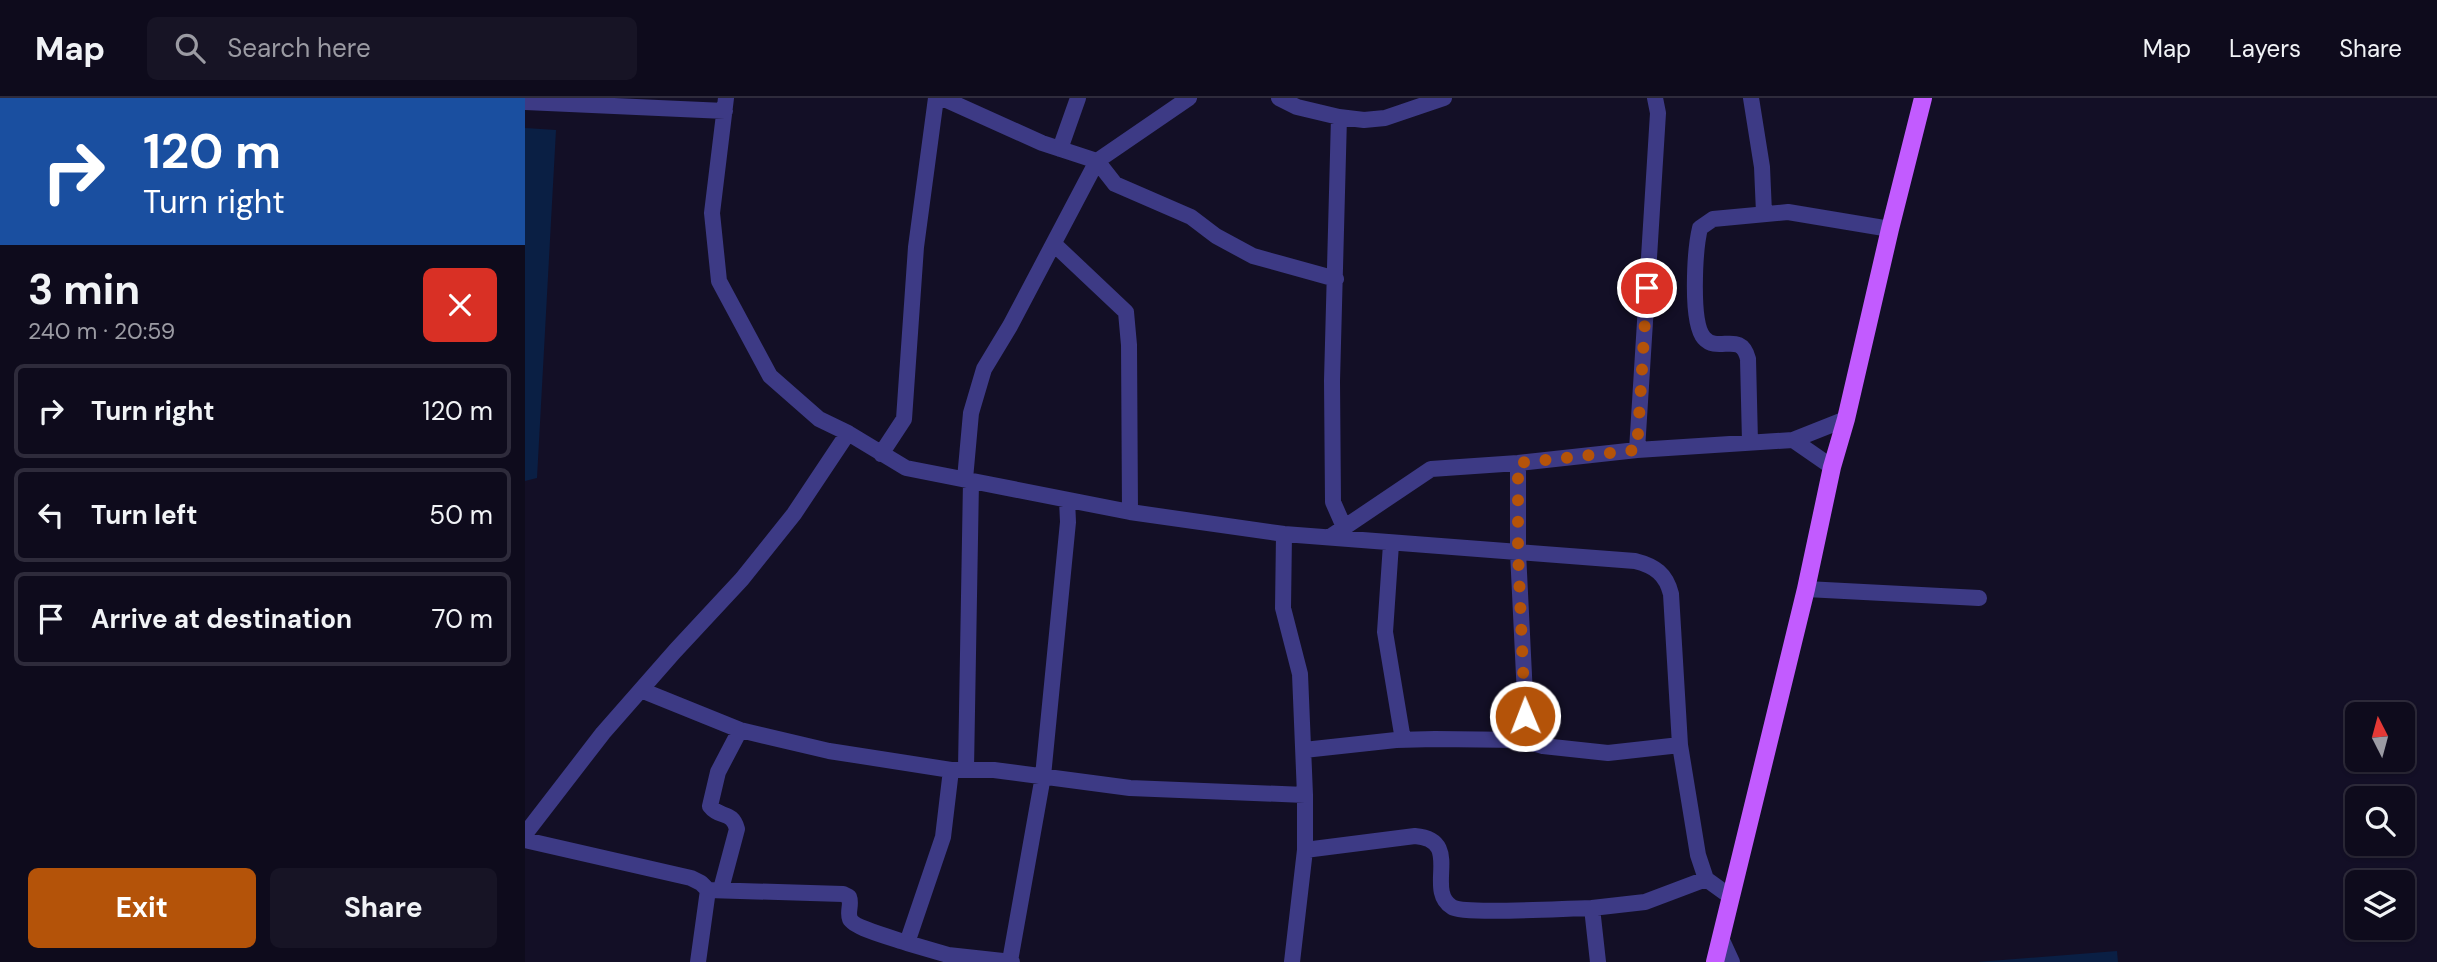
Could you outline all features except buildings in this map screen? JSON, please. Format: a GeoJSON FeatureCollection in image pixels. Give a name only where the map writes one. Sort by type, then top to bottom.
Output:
{"type":"FeatureCollection","features":[{"type":"Feature","properties":{"kind":"main road"},"geometry":{"type":"LineString","coordinates":[[1715,962],[1806,589],[1832,467],[1923,98]]}},
{"type":"Feature","properties":{"kind":"street"},"geometry":{"type":"LineString","coordinates":[[881,454],[904,419],[916,247],[936,98]]}},
{"type":"Feature","properties":{"kind":"street"},"geometry":{"type":"LineString","coordinates":[[942,98],[1060,149],[1097,161],[1115,184],[1191,217],[1216,236],[1253,256],[1336,279]]}},
{"type":"Feature","properties":{"kind":"street"},"geometry":{"type":"LineString","coordinates":[[1060,149],[1078,98]]}},
{"type":"Feature","properties":{"kind":"street"},"geometry":{"type":"LineString","coordinates":[[965,480],[971,413],[984,369],[1010,326],[1097,161],[1189,98]]}},
{"type":"Feature","properties":{"kind":"street"},"geometry":{"type":"LineString","coordinates":[[1279,98],[1297,107],[1364,120],[1385,118],[1444,98]]}},
{"type":"Feature","properties":{"kind":"street"},"geometry":{"type":"LineString","coordinates":[[1637,450],[1658,113],[1655,98]]}},
{"type":"Feature","properties":{"kind":"street"},"geometry":{"type":"LineString","coordinates":[[1751,98],[1762,167],[1764,213]]}},
{"type":"Feature","properties":{"kind":"street"},"geometry":{"type":"LineString","coordinates":[[525,102],[726,104],[712,213],[719,281],[770,376],[820,419],[906,468],[1130,512],[1284,534],[1635,561],[1661,572],[1667,580],[1671,594],[1681,745],[1698,855],[1706,879],[1731,897]]}},
{"type":"Feature","properties":{"kind":"street"},"geometry":{"type":"LineString","coordinates":[[1339,117],[1332,381],[1333,502],[1344,527]]}},
{"type":"Feature","properties":{"kind":"street"},"geometry":{"type":"LineString","coordinates":[[1750,443],[1746,349],[1740,345],[1712,343],[1705,339],[1699,330],[1696,306],[1697,237],[1700,228],[1713,219],[1764,213],[1804,213],[1890,229]]}},
{"type":"Feature","properties":{"kind":"street"},"geometry":{"type":"LineString","coordinates":[[1054,244],[1126,312],[1129,345],[1130,512]]}},
{"type":"Feature","properties":{"kind":"street"},"geometry":{"type":"LineString","coordinates":[[1330,537],[1431,469],[1637,450],[1793,440],[1846,419]]}},
{"type":"Feature","properties":{"kind":"street"},"geometry":{"type":"LineString","coordinates":[[525,834],[603,733],[743,579],[794,514],[848,433]]}},
{"type":"Feature","properties":{"kind":"street"},"geometry":{"type":"LineString","coordinates":[[1793,440],[1832,467]]}},
{"type":"Feature","properties":{"kind":"street"},"geometry":{"type":"LineString","coordinates":[[1518,463],[1518,552],[1525,696],[1523,740]]}},
{"type":"Feature","properties":{"kind":"street"},"geometry":{"type":"LineString","coordinates":[[907,943],[943,837],[959,769],[971,481],[965,480]]}},
{"type":"Feature","properties":{"kind":"street"},"geometry":{"type":"LineString","coordinates":[[525,840],[691,878],[715,890],[843,894],[849,897],[849,915],[854,923],[939,953],[1011,962],[1043,776],[1068,522],[1067,500]]}},
{"type":"Feature","properties":{"kind":"street"},"geometry":{"type":"LineString","coordinates":[[1284,534],[1283,608],[1300,674],[1305,795],[1305,850],[1292,962]]}},
{"type":"Feature","properties":{"kind":"street"},"geometry":{"type":"LineString","coordinates":[[1391,544],[1385,632],[1403,740]]}},
{"type":"Feature","properties":{"kind":"street"},"geometry":{"type":"LineString","coordinates":[[1806,589],[1979,598]]}},
{"type":"Feature","properties":{"kind":"street"},"geometry":{"type":"LineString","coordinates":[[641,690],[740,730],[829,751],[1130,788],[1305,795]]}},
{"type":"Feature","properties":{"kind":"street"},"geometry":{"type":"LineString","coordinates":[[698,962],[715,890],[737,829],[730,816],[715,812],[710,806],[718,772],[740,730]]}},
{"type":"Feature","properties":{"kind":"street"},"geometry":{"type":"LineString","coordinates":[[1304,750],[1403,740],[1523,740],[1543,746],[1597,752],[1681,745]]}},
{"type":"Feature","properties":{"kind":"street"},"geometry":{"type":"LineString","coordinates":[[1305,850],[1415,836],[1429,837],[1437,844],[1441,855],[1441,887],[1446,903],[1454,909],[1489,911],[1592,908],[1645,902],[1706,879]]}},
{"type":"Feature","properties":{"kind":"street"},"geometry":{"type":"LineString","coordinates":[[1592,908],[1598,962]]}},
{"type":"Feature","properties":{"kind":"street"},"geometry":{"type":"LineString","coordinates":[[1721,938],[1732,962]]}},
{"type":"Feature","properties":{"kind":"water"},"geometry":{"type":"Polygon","coordinates":[[[525,128],[556,130],[537,478],[525,481],[525,128]]]}},
{"type":"Feature","properties":{"kind":"water"},"geometry":{"type":"Polygon","coordinates":[[[2117,951],[2118,962],[1977,962],[2117,951]]]}},
{"type":"Feature","properties":{"kind":"route"},"geometry":{"type":"LineString","coordinates":[[1525,716],[1518,552],[1518,463],[1637,450],[1647,288]]}}]}
